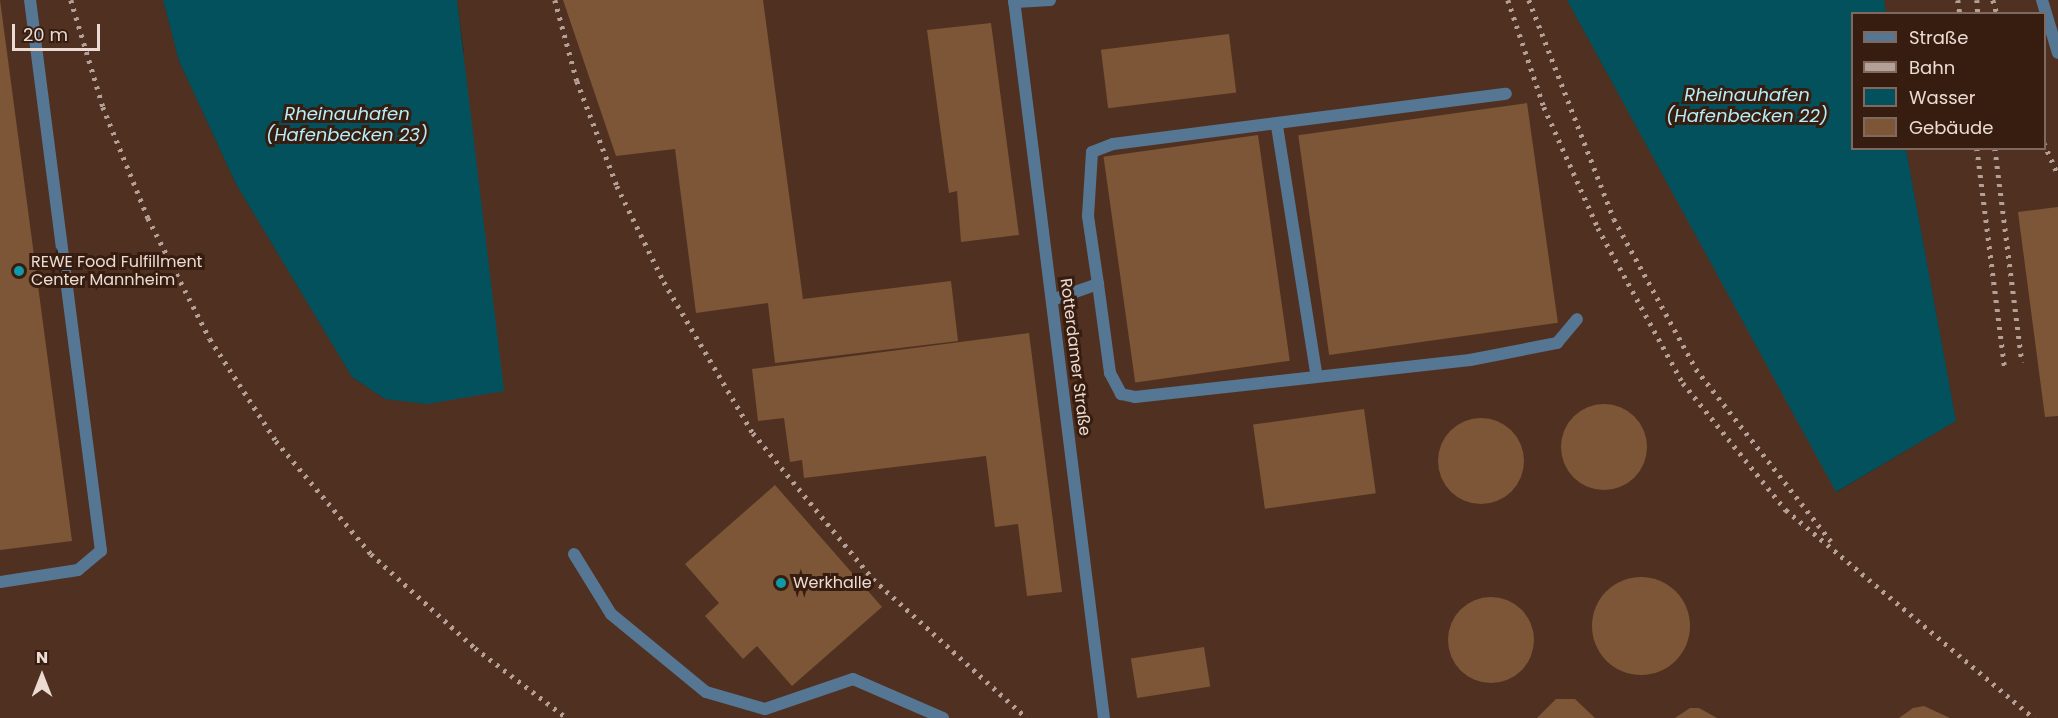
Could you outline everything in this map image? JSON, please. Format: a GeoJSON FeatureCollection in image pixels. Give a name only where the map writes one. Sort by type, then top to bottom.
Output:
{"type":"FeatureCollection","features":[{"type":"Feature","properties":{"kind":"street"},"geometry":{"type":"LineString","coordinates":[[0,582],[78,570],[101,551],[30,0]]}},
{"type":"Feature","properties":{"kind":"street"},"geometry":{"type":"LineString","coordinates":[[1014,1],[1050,0]]}},
{"type":"Feature","properties":{"kind":"street","name":"Rotterdamer Straße"},"geometry":{"type":"LineString","coordinates":[[1014,1],[1104,718]]}},
{"type":"Feature","properties":{"kind":"street"},"geometry":{"type":"LineString","coordinates":[[2046,13],[2058,53]]}},
{"type":"Feature","properties":{"kind":"street"},"geometry":{"type":"LineString","coordinates":[[1506,94],[1277,126],[1113,144],[1092,152],[1088,216],[1110,373],[1121,394],[1155,395],[1316,373],[1470,360],[1557,343],[1577,320]]}},
{"type":"Feature","properties":{"kind":"street"},"geometry":{"type":"LineString","coordinates":[[1277,126],[1316,373]]}},
{"type":"Feature","properties":{"kind":"street"},"geometry":{"type":"LineString","coordinates":[[1052,300],[1098,284]]}},
{"type":"Feature","properties":{"kind":"street"},"geometry":{"type":"LineString","coordinates":[[574,554],[611,614],[706,693],[765,709],[853,679],[943,718]]}},
{"type":"Feature","properties":{"kind":"shaded area"},"geometry":{"type":"Polygon","coordinates":[[[0,0],[163,0],[179,61],[236,184],[352,377],[385,399],[464,51],[457,0],[1567,0],[1837,492],[1956,421],[1906,150],[2046,150],[2046,12],[1886,12],[1884,0],[2058,0],[2058,718],[0,718],[0,0]]]}},
{"type":"Feature","properties":{"kind":"water","name":"Rheinauhafen (Hafenbecken 23)"},"geometry":{"type":"Polygon","coordinates":[[[163,0],[457,0],[504,391],[427,404],[385,399],[352,377],[236,184],[179,61],[163,0]]]}},
{"type":"Feature","properties":{"kind":"water","name":"Rheinauhafen (Hafenbecken 22)"},"geometry":{"type":"Polygon","coordinates":[[[1567,0],[1884,0],[1886,12],[1851,12],[1851,150],[1906,150],[1956,421],[1836,492],[1567,0]]]}},
{"type":"Feature","properties":{"kind":"building","name":"REWE Food Fulfillment Center Mannheim"},"geometry":{"type":"Polygon","coordinates":[[[0,0],[72,541],[0,550],[0,0]]]}},
{"type":"Feature","properties":{"kind":"building"},"geometry":{"type":"Polygon","coordinates":[[[563,0],[763,0],[803,299],[951,281],[958,341],[775,363],[768,303],[696,313],[675,149],[616,156],[563,0]]]}},
{"type":"Feature","properties":{"kind":"building"},"geometry":{"type":"Polygon","coordinates":[[[991,23],[1019,235],[961,242],[957,191],[949,193],[927,30],[991,23]]]}},
{"type":"Feature","properties":{"kind":"building"},"geometry":{"type":"Polygon","coordinates":[[[1229,34],[1236,93],[1108,108],[1101,50],[1229,34]]]}},
{"type":"Feature","properties":{"kind":"building"},"geometry":{"type":"Polygon","coordinates":[[[1527,103],[1558,323],[1329,355],[1298,135],[1527,103]]]}},
{"type":"Feature","properties":{"kind":"building"},"geometry":{"type":"Polygon","coordinates":[[[1258,135],[1290,361],[1135,382],[1104,157],[1258,135]]]}},
{"type":"Feature","properties":{"kind":"building"},"geometry":{"type":"Polygon","coordinates":[[[2058,207],[2058,416],[2045,417],[2018,212],[2058,207]]]}},
{"type":"Feature","properties":{"kind":"building"},"geometry":{"type":"Polygon","coordinates":[[[1029,333],[1062,592],[1027,596],[1018,524],[995,527],[986,456],[804,478],[802,460],[790,462],[784,418],[758,421],[752,369],[1029,333]]]}},
{"type":"Feature","properties":{"kind":"building"},"geometry":{"type":"Polygon","coordinates":[[[1596,404],[1612,404],[1635,416],[1644,430],[1647,447],[1644,464],[1635,478],[1612,490],[1596,490],[1580,483],[1568,471],[1561,455],[1561,439],[1568,423],[1580,411],[1596,404]]]}},
{"type":"Feature","properties":{"kind":"building"},"geometry":{"type":"Polygon","coordinates":[[[1364,409],[1376,493],[1265,509],[1253,425],[1364,409]]]}},
{"type":"Feature","properties":{"kind":"building"},"geometry":{"type":"Polygon","coordinates":[[[1473,418],[1489,418],[1512,430],[1521,444],[1524,461],[1521,478],[1512,492],[1489,504],[1473,504],[1457,497],[1445,485],[1438,469],[1438,453],[1445,437],[1457,425],[1473,418]]]}},
{"type":"Feature","properties":{"kind":"building","name":"Werkhalle"},"geometry":{"type":"Polygon","coordinates":[[[775,485],[882,607],[792,686],[757,646],[743,659],[705,616],[719,603],[685,564],[775,485]]]}},
{"type":"Feature","properties":{"kind":"building"},"geometry":{"type":"Polygon","coordinates":[[[1641,577],[1660,581],[1676,591],[1686,607],[1690,626],[1686,645],[1676,661],[1660,671],[1641,675],[1622,671],[1606,661],[1596,645],[1592,626],[1596,607],[1606,591],[1622,581],[1641,577]]]}},
{"type":"Feature","properties":{"kind":"building"},"geometry":{"type":"Polygon","coordinates":[[[1483,597],[1499,597],[1522,609],[1531,623],[1534,640],[1531,657],[1522,671],[1499,683],[1483,683],[1467,676],[1455,664],[1448,648],[1448,632],[1455,616],[1467,604],[1483,597]]]}},
{"type":"Feature","properties":{"kind":"building"},"geometry":{"type":"Polygon","coordinates":[[[1204,647],[1210,687],[1137,698],[1131,659],[1204,647]]]}},
{"type":"Feature","properties":{"kind":"building"},"geometry":{"type":"Polygon","coordinates":[[[1556,699],[1575,699],[1595,718],[1537,718],[1556,699]]]}},
{"type":"Feature","properties":{"kind":"building"},"geometry":{"type":"Polygon","coordinates":[[[1924,706],[1950,718],[1899,718],[1913,708],[1924,706]]]}},
{"type":"Feature","properties":{"kind":"building"},"geometry":{"type":"Polygon","coordinates":[[[1690,708],[1699,708],[1717,718],[1675,718],[1690,708]]]}},
{"type":"Feature","properties":{"kind":"railway"},"geometry":{"type":"LineString","coordinates":[[71,0],[103,107],[148,218],[210,339],[276,441],[371,554],[475,648],[567,718]]}},
{"type":"Feature","properties":{"kind":"railway"},"geometry":{"type":"LineString","coordinates":[[555,0],[577,81],[617,186],[664,282],[753,433],[873,579],[1027,718]]}},
{"type":"Feature","properties":{"kind":"railway"},"geometry":{"type":"LineString","coordinates":[[1508,0],[1544,107],[1598,228],[1683,383],[1786,510],[2034,718]]}},
{"type":"Feature","properties":{"kind":"railway"},"geometry":{"type":"LineString","coordinates":[[1529,0],[1614,219],[1696,369],[1831,541]]}},
{"type":"Feature","properties":{"kind":"railway"},"geometry":{"type":"LineString","coordinates":[[1958,0],[1960,12]]}},
{"type":"Feature","properties":{"kind":"railway"},"geometry":{"type":"LineString","coordinates":[[1977,0],[1978,12]]}},
{"type":"Feature","properties":{"kind":"railway"},"geometry":{"type":"LineString","coordinates":[[1993,0],[1996,12]]}},
{"type":"Feature","properties":{"kind":"railway"},"geometry":{"type":"LineString","coordinates":[[2046,147],[2058,174]]}},
{"type":"Feature","properties":{"kind":"railway"},"geometry":{"type":"LineString","coordinates":[[1977,150],[2005,370]]}},
{"type":"Feature","properties":{"kind":"railway"},"geometry":{"type":"LineString","coordinates":[[1995,150],[2022,362]]}},
{"type":"Feature","properties":{"kind":"place","name":"REWE Food Fulfillment Center Mannheim"},"geometry":{"type":"Point","coordinates":[19,271]}},
{"type":"Feature","properties":{"kind":"place","name":"Werkhalle"},"geometry":{"type":"Point","coordinates":[781,583]}}]}
